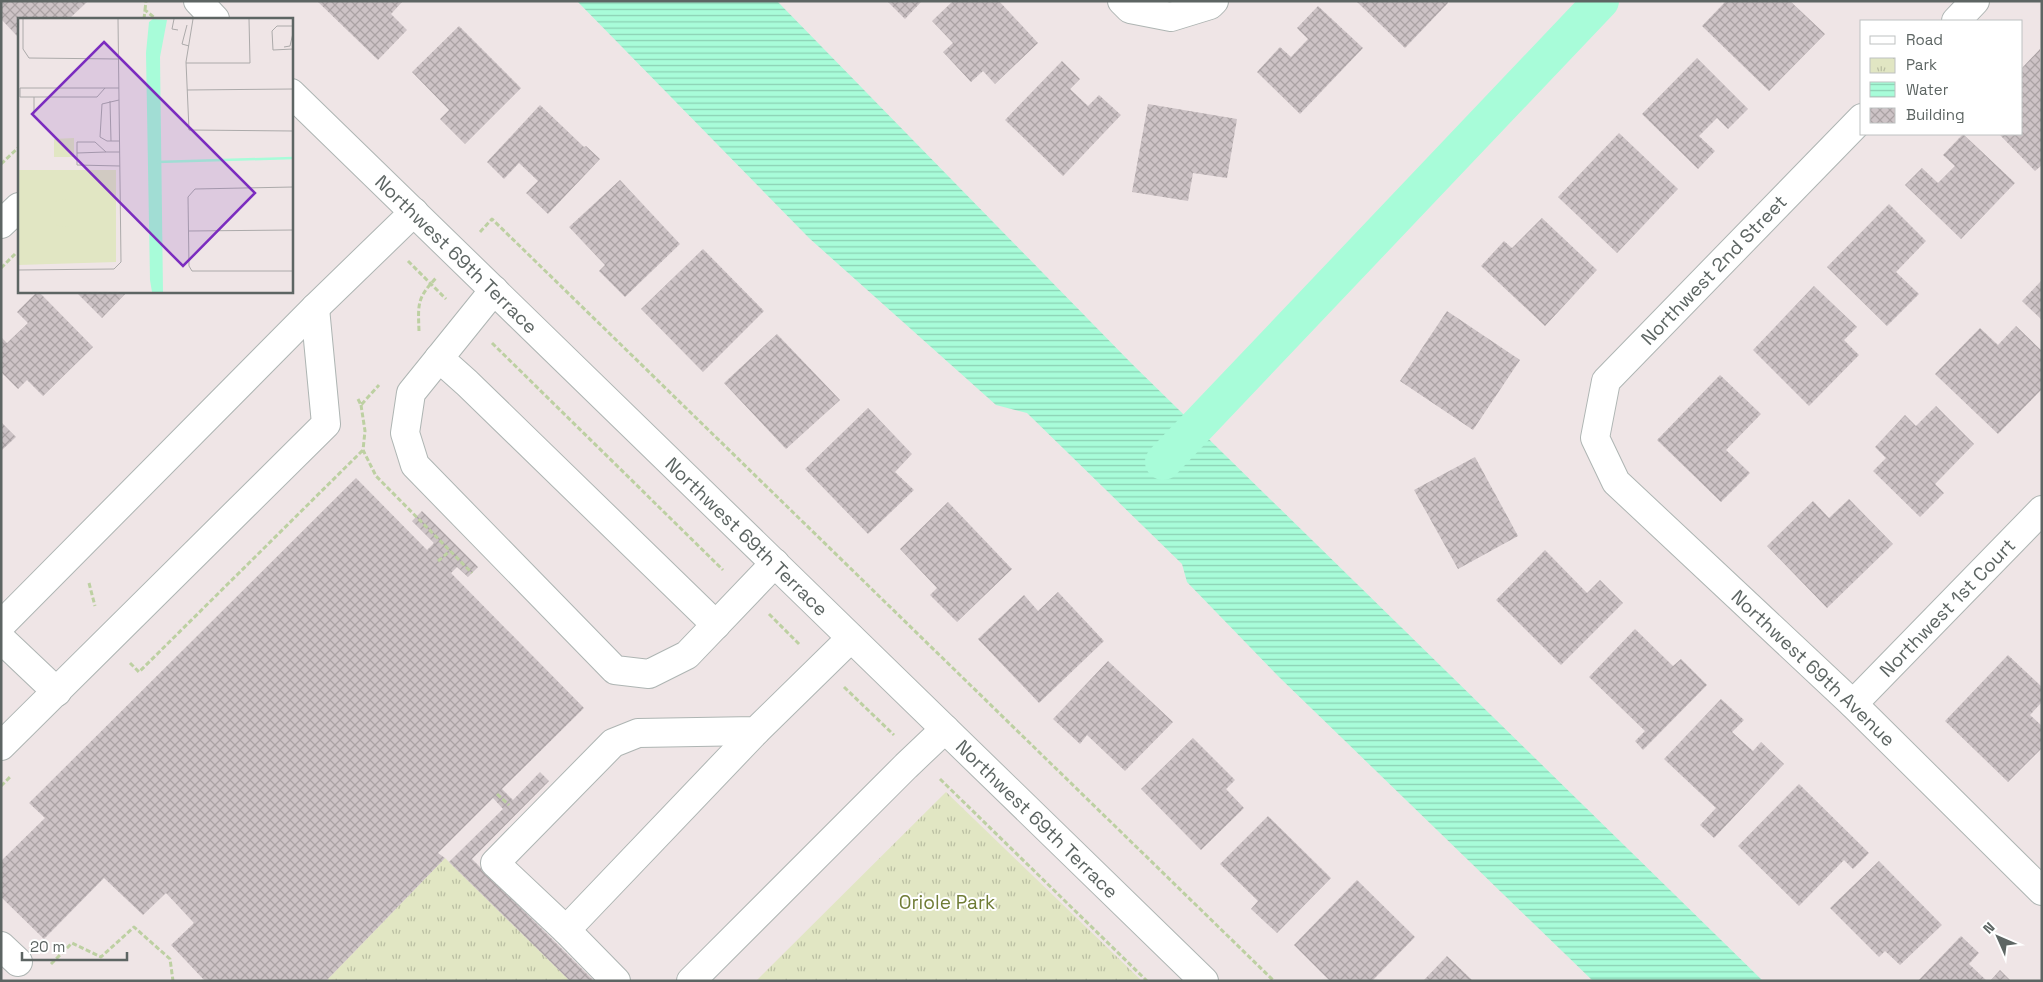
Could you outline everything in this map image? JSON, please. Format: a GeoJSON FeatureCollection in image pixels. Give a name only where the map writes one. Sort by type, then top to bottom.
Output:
{"type":"FeatureCollection","features":[{"type":"Feature","properties":{"kind":"street"},"geometry":{"type":"LineString","coordinates":[[1122,1],[1130,9],[1171,18],[1210,5],[1214,1]]}},
{"type":"Feature","properties":{"kind":"street"},"geometry":{"type":"LineString","coordinates":[[1957,20],[1975,1]]}},
{"type":"Feature","properties":{"kind":"street","name":"Northwest 69th Terrace"},"geometry":{"type":"LineString","coordinates":[[292,94],[1204,981]]}},
{"type":"Feature","properties":{"kind":"street","name":"Northwest 2nd Street"},"geometry":{"type":"LineString","coordinates":[[1594,438],[1606,381],[1860,120]]}},
{"type":"Feature","properties":{"kind":"street"},"geometry":{"type":"LineString","coordinates":[[1,224],[18,208]]}},
{"type":"Feature","properties":{"kind":"street"},"geometry":{"type":"LineString","coordinates":[[1,624],[414,212]]}},
{"type":"Feature","properties":{"kind":"street"},"geometry":{"type":"LineString","coordinates":[[494,290],[411,393],[405,433],[415,465],[615,670],[649,674],[687,655],[775,563]]}},
{"type":"Feature","properties":{"kind":"street"},"geometry":{"type":"LineString","coordinates":[[1,746],[326,424],[316,308]]}},
{"type":"Feature","properties":{"kind":"street"},"geometry":{"type":"LineString","coordinates":[[439,358],[716,625]]}},
{"type":"Feature","properties":{"kind":"street","name":"Northwest 69th Avenue"},"geometry":{"type":"LineString","coordinates":[[1594,438],[1616,482],[1852,704],[2042,891]]}},
{"type":"Feature","properties":{"kind":"street","name":"Northwest 1st Court"},"geometry":{"type":"LineString","coordinates":[[1852,704],[2042,510]]}},
{"type":"Feature","properties":{"kind":"street"},"geometry":{"type":"LineString","coordinates":[[566,930],[756,731],[851,638]]}},
{"type":"Feature","properties":{"kind":"street"},"geometry":{"type":"LineString","coordinates":[[1,639],[57,692]]}},
{"type":"Feature","properties":{"kind":"street"},"geometry":{"type":"LineString","coordinates":[[691,981],[945,729]]}},
{"type":"Feature","properties":{"kind":"street"},"geometry":{"type":"LineString","coordinates":[[616,981],[566,930],[495,863],[613,743],[638,734],[756,731]]}},
{"type":"Feature","properties":{"kind":"path"},"geometry":{"type":"LineString","coordinates":[[144,18],[146,1]]}},
{"type":"Feature","properties":{"kind":"path"},"geometry":{"type":"LineString","coordinates":[[145,10],[155,18]]}},
{"type":"Feature","properties":{"kind":"path"},"geometry":{"type":"LineString","coordinates":[[1,164],[18,148]]}},
{"type":"Feature","properties":{"kind":"path"},"geometry":{"type":"LineString","coordinates":[[417,340],[419,332],[419,304],[422,293],[492,219],[1274,981]]}},
{"type":"Feature","properties":{"kind":"path"},"geometry":{"type":"LineString","coordinates":[[386,239],[1147,981]]}},
{"type":"Feature","properties":{"kind":"path"},"geometry":{"type":"LineString","coordinates":[[1,268],[18,251]]}},
{"type":"Feature","properties":{"kind":"path"},"geometry":{"type":"LineString","coordinates":[[361,405],[381,383]]}},
{"type":"Feature","properties":{"kind":"path"},"geometry":{"type":"LineString","coordinates":[[357,398],[361,405],[365,431],[364,450],[376,476],[476,578]]}},
{"type":"Feature","properties":{"kind":"path"},"geometry":{"type":"LineString","coordinates":[[129,662],[139,672],[364,450]]}},
{"type":"Feature","properties":{"kind":"path"},"geometry":{"type":"LineString","coordinates":[[438,561],[450,550]]}},
{"type":"Feature","properties":{"kind":"path"},"geometry":{"type":"LineString","coordinates":[[497,794],[511,807]]}},
{"type":"Feature","properties":{"kind":"path"},"geometry":{"type":"LineString","coordinates":[[47,968],[72,943],[101,958],[134,928],[170,959],[173,981]]}},
{"type":"Feature","properties":{"kind":"green space","name":"Oriole Park"},"geometry":{"type":"Polygon","coordinates":[[[946,792],[1142,981],[756,981],[946,792]]]}},
{"type":"Feature","properties":{"kind":"green space"},"geometry":{"type":"Polygon","coordinates":[[[445,858],[570,981],[326,981],[445,858]]]}},
{"type":"Feature","properties":{"kind":"water"},"geometry":{"type":"Polygon","coordinates":[[[577,1],[777,1],[1131,363],[1763,981],[1593,981],[1279,677],[1187,582],[1182,564],[1027,413],[996,405],[809,238],[577,1]]]}},
{"type":"Feature","properties":{"kind":"building"},"geometry":{"type":"Polygon","coordinates":[[[1,1],[88,1],[70,18],[18,18],[18,37],[1,19],[1,1]]]}},
{"type":"Feature","properties":{"kind":"building"},"geometry":{"type":"Polygon","coordinates":[[[317,1],[403,1],[391,14],[407,30],[378,60],[317,1]]]}},
{"type":"Feature","properties":{"kind":"building"},"geometry":{"type":"Polygon","coordinates":[[[887,1],[922,1],[905,19],[887,1]]]}},
{"type":"Feature","properties":{"kind":"building"},"geometry":{"type":"Polygon","coordinates":[[[953,1],[999,1],[1038,43],[995,84],[983,71],[971,82],[943,52],[953,43],[932,21],[953,1]]]}},
{"type":"Feature","properties":{"kind":"building"},"geometry":{"type":"Polygon","coordinates":[[[1356,1],[1447,1],[1448,3],[1405,48],[1356,1]]]}},
{"type":"Feature","properties":{"kind":"building"},"geometry":{"type":"Polygon","coordinates":[[[1726,1],[1790,1],[1825,34],[1769,91],[1702,26],[1726,1]]]}},
{"type":"Feature","properties":{"kind":"building"},"geometry":{"type":"Polygon","coordinates":[[[1318,6],[1363,48],[1300,114],[1257,72],[1280,47],[1291,57],[1308,39],[1297,28],[1318,6]]]}},
{"type":"Feature","properties":{"kind":"building"},"geometry":{"type":"Polygon","coordinates":[[[459,26],[521,88],[465,144],[440,119],[449,110],[412,72],[459,26]]]}},
{"type":"Feature","properties":{"kind":"building"},"geometry":{"type":"Polygon","coordinates":[[[2040,49],[2042,165],[2035,171],[2000,135],[2023,135],[2023,67],[2040,49]]]}},
{"type":"Feature","properties":{"kind":"building"},"geometry":{"type":"Polygon","coordinates":[[[1697,58],[1748,109],[1728,129],[1717,118],[1699,136],[1715,151],[1698,169],[1642,114],[1697,58]]]}},
{"type":"Feature","properties":{"kind":"building"},"geometry":{"type":"Polygon","coordinates":[[[1062,61],[1080,79],[1070,89],[1088,106],[1099,95],[1121,115],[1063,176],[1005,120],[1062,61]]]}},
{"type":"Feature","properties":{"kind":"building"},"geometry":{"type":"Polygon","coordinates":[[[1148,104],[1237,119],[1227,178],[1193,173],[1188,201],[1132,192],[1148,104]]]}},
{"type":"Feature","properties":{"kind":"building"},"geometry":{"type":"Polygon","coordinates":[[[540,105],[584,147],[586,146],[600,159],[548,214],[526,193],[538,181],[519,163],[504,179],[487,162],[540,105]]]}},
{"type":"Feature","properties":{"kind":"building"},"geometry":{"type":"Polygon","coordinates":[[[1619,133],[1678,189],[1617,253],[1558,197],[1619,133]]]}},
{"type":"Feature","properties":{"kind":"building"},"geometry":{"type":"Polygon","coordinates":[[[1964,135],[2015,183],[1961,239],[1905,185],[1922,168],[1938,183],[1955,166],[1943,155],[1964,135]]]}},
{"type":"Feature","properties":{"kind":"building"},"geometry":{"type":"Polygon","coordinates":[[[620,180],[680,244],[625,297],[599,271],[605,265],[569,227],[620,180]]]}},
{"type":"Feature","properties":{"kind":"building"},"geometry":{"type":"Polygon","coordinates":[[[1889,204],[1926,241],[1896,272],[1919,294],[1887,326],[1827,267],[1889,204]]]}},
{"type":"Feature","properties":{"kind":"building"},"geometry":{"type":"Polygon","coordinates":[[[1542,218],[1597,270],[1545,326],[1481,266],[1504,241],[1512,248],[1542,218]]]}},
{"type":"Feature","properties":{"kind":"building"},"geometry":{"type":"Polygon","coordinates":[[[703,249],[764,311],[703,372],[641,309],[703,249]]]}},
{"type":"Feature","properties":{"kind":"building"},"geometry":{"type":"Polygon","coordinates":[[[2042,280],[2042,320],[2022,301],[2042,280]]]}},
{"type":"Feature","properties":{"kind":"building"},"geometry":{"type":"Polygon","coordinates":[[[1814,286],[1857,327],[1844,340],[1859,355],[1809,406],[1753,350],[1814,286]]]}},
{"type":"Feature","properties":{"kind":"building"},"geometry":{"type":"Polygon","coordinates":[[[39,292],[93,347],[43,396],[27,380],[18,389],[1,372],[1,337],[7,343],[28,323],[17,312],[39,292]]]}},
{"type":"Feature","properties":{"kind":"building"},"geometry":{"type":"Polygon","coordinates":[[[76,292],[127,292],[102,318],[76,292]]]}},
{"type":"Feature","properties":{"kind":"building"},"geometry":{"type":"Polygon","coordinates":[[[1447,311],[1520,360],[1473,430],[1400,381],[1447,311]]]}},
{"type":"Feature","properties":{"kind":"building"},"geometry":{"type":"Polygon","coordinates":[[[2016,326],[2042,351],[2042,389],[1998,434],[1935,374],[1980,328],[1998,345],[2016,326]]]}},
{"type":"Feature","properties":{"kind":"building"},"geometry":{"type":"Polygon","coordinates":[[[777,334],[840,400],[786,449],[724,383],[777,334]]]}},
{"type":"Feature","properties":{"kind":"building"},"geometry":{"type":"Polygon","coordinates":[[[1720,375],[1761,414],[1726,450],[1750,473],[1721,502],[1657,440],[1720,375]]]}},
{"type":"Feature","properties":{"kind":"building"},"geometry":{"type":"Polygon","coordinates":[[[1936,406],[1974,444],[1935,484],[1944,493],[1920,517],[1873,471],[1886,458],[1875,447],[1905,415],[1916,426],[1936,406]]]}},
{"type":"Feature","properties":{"kind":"building"},"geometry":{"type":"Polygon","coordinates":[[[868,408],[912,454],[895,472],[914,490],[868,534],[805,469],[868,408]]]}},
{"type":"Feature","properties":{"kind":"building"},"geometry":{"type":"Polygon","coordinates":[[[1,422],[16,437],[1,451],[1,422]]]}},
{"type":"Feature","properties":{"kind":"building"},"geometry":{"type":"Polygon","coordinates":[[[1475,457],[1518,536],[1458,569],[1414,490],[1475,457]]]}},
{"type":"Feature","properties":{"kind":"building"},"geometry":{"type":"Polygon","coordinates":[[[356,478],[427,550],[434,543],[412,521],[422,511],[478,567],[468,577],[457,567],[451,573],[584,708],[502,789],[513,800],[540,772],[549,781],[472,859],[594,981],[570,981],[449,862],[503,809],[493,798],[438,853],[445,858],[326,981],[205,981],[171,945],[194,923],[166,893],[143,915],[104,878],[44,939],[1,897],[1,861],[45,818],[29,803],[356,478]]]}},
{"type":"Feature","properties":{"kind":"building"},"geometry":{"type":"Polygon","coordinates":[[[1849,499],[1893,544],[1827,608],[1767,546],[1813,501],[1829,518],[1849,499]]]}},
{"type":"Feature","properties":{"kind":"building"},"geometry":{"type":"Polygon","coordinates":[[[948,502],[1012,569],[957,622],[930,595],[937,588],[900,549],[948,502]]]}},
{"type":"Feature","properties":{"kind":"building"},"geometry":{"type":"Polygon","coordinates":[[[1545,550],[1587,593],[1600,580],[1623,603],[1561,665],[1496,600],[1545,550]]]}},
{"type":"Feature","properties":{"kind":"building"},"geometry":{"type":"Polygon","coordinates":[[[1058,592],[1104,641],[1039,703],[978,639],[1024,595],[1038,611],[1058,592]]]}},
{"type":"Feature","properties":{"kind":"building"},"geometry":{"type":"Polygon","coordinates":[[[1635,629],[1673,666],[1681,659],[1707,685],[1643,750],[1635,741],[1645,731],[1589,677],[1635,629]]]}},
{"type":"Feature","properties":{"kind":"building"},"geometry":{"type":"Polygon","coordinates":[[[2008,655],[2042,687],[2042,702],[2030,715],[2042,726],[2042,748],[2008,782],[1945,721],[2008,655]]]}},
{"type":"Feature","properties":{"kind":"building"},"geometry":{"type":"Polygon","coordinates":[[[1108,661],[1173,722],[1125,771],[1087,735],[1080,744],[1053,719],[1108,661]]]}},
{"type":"Feature","properties":{"kind":"building"},"geometry":{"type":"Polygon","coordinates":[[[1721,699],[1744,720],[1732,732],[1753,751],[1761,742],[1784,764],[1714,838],[1700,825],[1716,808],[1664,759],[1721,699]]]}},
{"type":"Feature","properties":{"kind":"building"},"geometry":{"type":"Polygon","coordinates":[[[1193,738],[1235,780],[1226,789],[1244,808],[1201,850],[1141,789],[1193,738]]]}},
{"type":"Feature","properties":{"kind":"building"},"geometry":{"type":"Polygon","coordinates":[[[1799,784],[1869,853],[1853,869],[1844,860],[1799,906],[1738,846],[1799,784]]]}},
{"type":"Feature","properties":{"kind":"building"},"geometry":{"type":"Polygon","coordinates":[[[1268,816],[1331,878],[1277,933],[1251,909],[1258,901],[1220,864],[1268,816]]]}},
{"type":"Feature","properties":{"kind":"building"},"geometry":{"type":"Polygon","coordinates":[[[1879,861],[1942,925],[1900,965],[1885,951],[1879,957],[1830,908],[1879,861]]]}},
{"type":"Feature","properties":{"kind":"building"},"geometry":{"type":"Polygon","coordinates":[[[1357,880],[1415,937],[1372,981],[1330,981],[1294,945],[1357,880]]]}},
{"type":"Feature","properties":{"kind":"building"},"geometry":{"type":"Polygon","coordinates":[[[1961,936],[1979,953],[1969,964],[1987,981],[1918,981],[1961,936]]]}},
{"type":"Feature","properties":{"kind":"building"},"geometry":{"type":"Polygon","coordinates":[[[1447,956],[1473,981],[1423,981],[1447,956]]]}},
{"type":"Feature","properties":{"kind":"building"},"geometry":{"type":"Polygon","coordinates":[[[2000,970],[2011,981],[1990,981],[2000,970]]]}},
{"type":"Feature","properties":{"kind":"waterway"},"geometry":{"type":"LineString","coordinates":[[1163,462],[1601,1]]}}]}
